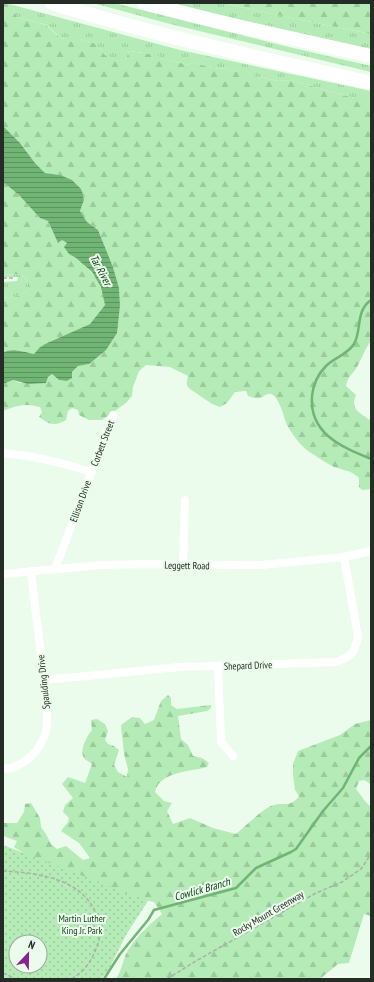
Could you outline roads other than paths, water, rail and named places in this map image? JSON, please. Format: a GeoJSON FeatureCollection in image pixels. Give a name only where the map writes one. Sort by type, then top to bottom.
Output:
{"type":"FeatureCollection","features":[{"type":"Feature","properties":{"kind":"highway"},"geometry":{"type":"LineString","coordinates":[[52,3],[136,28],[195,43],[371,83]]}},
{"type":"Feature","properties":{"kind":"highway"},"geometry":{"type":"LineString","coordinates":[[144,3],[232,25],[371,56]]}},
{"type":"Feature","properties":{"kind":"street","name":"Corbett Street"},"geometry":{"type":"LineString","coordinates":[[91,472],[113,415]]}},
{"type":"Feature","properties":{"kind":"street","name":"Ellison Drive"},"geometry":{"type":"LineString","coordinates":[[3,453],[38,457],[91,472],[55,569]]}},
{"type":"Feature","properties":{"kind":"street"},"geometry":{"type":"LineString","coordinates":[[182,565],[185,500]]}},
{"type":"Feature","properties":{"kind":"street","name":"Leggett Road"},"geometry":{"type":"LineString","coordinates":[[3,574],[100,565],[261,565],[344,557],[371,551]]}},
{"type":"Feature","properties":{"kind":"street","name":"Shepard Drive"},"geometry":{"type":"LineString","coordinates":[[44,680],[180,667],[336,662],[348,658],[355,650],[358,637],[344,557]]}},
{"type":"Feature","properties":{"kind":"street","name":"Spaulding Drive"},"geometry":{"type":"LineString","coordinates":[[3,769],[18,765],[29,759],[43,739],[46,729],[44,680],[31,572]]}},
{"type":"Feature","properties":{"kind":"street"},"geometry":{"type":"LineString","coordinates":[[218,666],[221,742],[233,756]]}},
{"type":"Feature","properties":{"kind":"water","name":"Tar River"},"geometry":{"type":"Polygon","coordinates":[[[3,126],[20,143],[35,163],[45,173],[60,175],[72,180],[81,189],[84,200],[80,211],[87,222],[98,230],[113,267],[119,288],[120,305],[117,333],[106,350],[89,364],[78,366],[72,372],[72,378],[67,381],[59,380],[52,374],[48,377],[46,383],[28,384],[13,380],[3,384],[3,353],[13,350],[34,354],[45,344],[90,324],[105,305],[101,287],[92,272],[69,254],[64,247],[67,243],[62,240],[58,243],[48,221],[40,218],[19,195],[3,182],[3,126]]]}},
{"type":"Feature","properties":{"kind":"waterway","name":"Cowlick Branch"},"geometry":{"type":"LineString","coordinates":[[371,300],[366,305],[361,315],[358,333],[354,344],[348,351],[323,369],[316,380],[312,396],[312,409],[316,420],[322,429],[339,444],[371,459]]}},
{"type":"Feature","properties":{"kind":"waterway","name":"Cowlick Branch"},"geometry":{"type":"LineString","coordinates":[[104,979],[120,954],[148,920],[154,910],[236,888],[256,868],[296,849],[323,811],[343,788],[359,758],[371,746]]}},
{"type":"Feature","properties":{"kind":"park label","name":"Martin Luther King Jr. Park"},"geometry":{"type":"Point","coordinates":[82,924]}}]}
